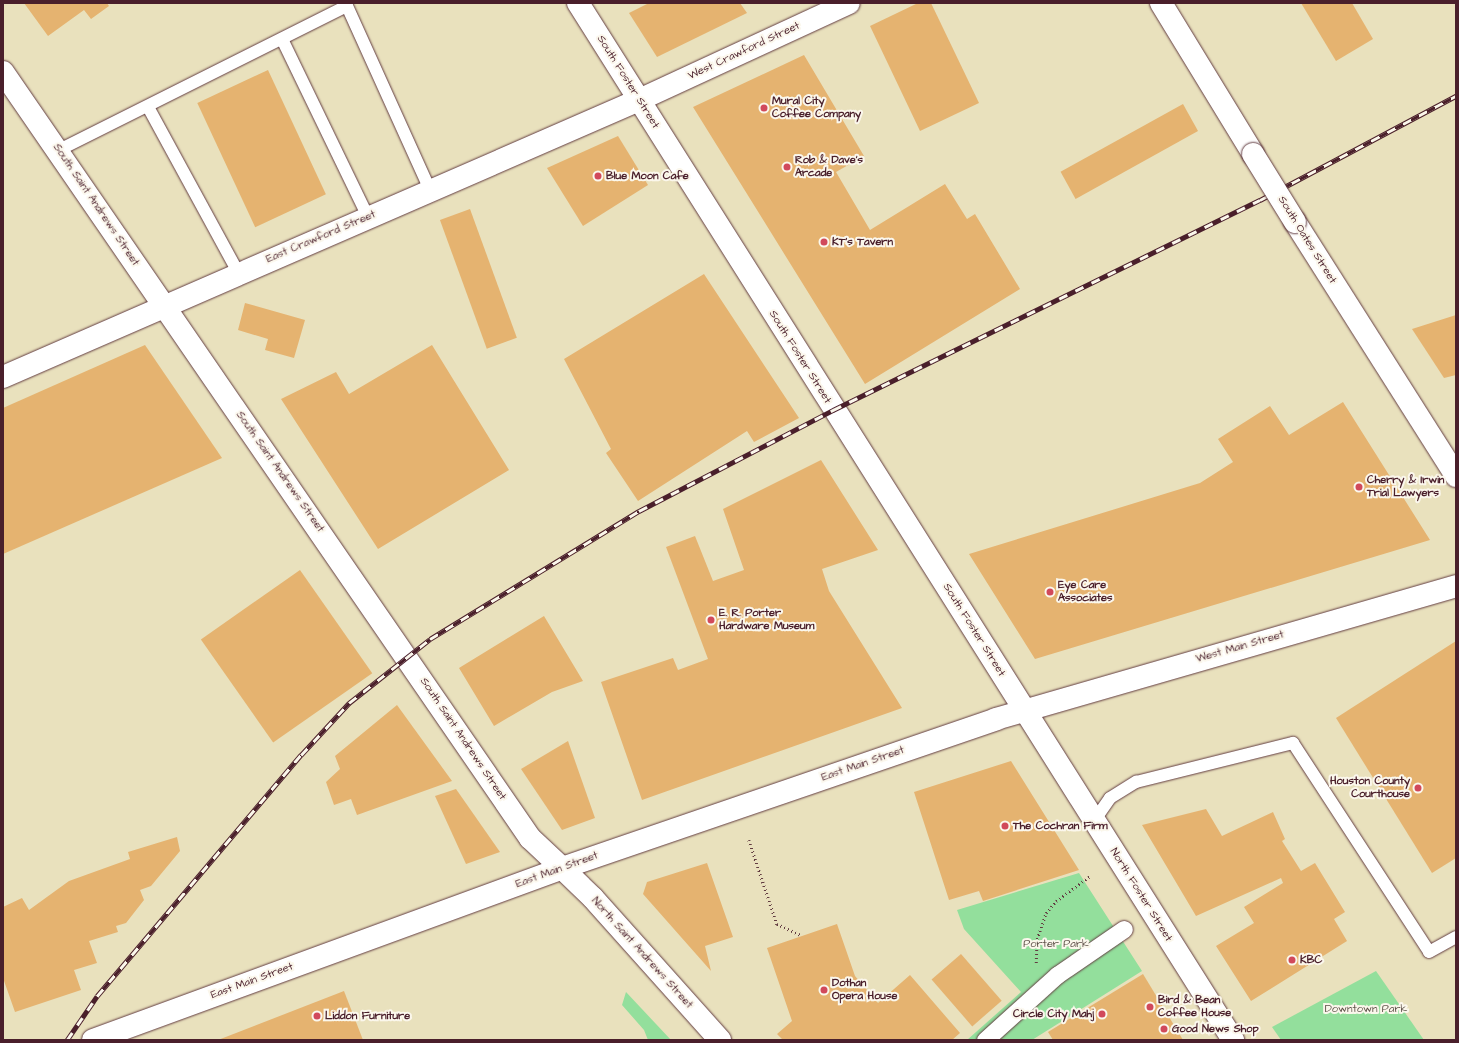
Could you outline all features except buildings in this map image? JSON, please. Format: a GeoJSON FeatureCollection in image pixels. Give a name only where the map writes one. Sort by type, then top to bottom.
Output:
{"type":"FeatureCollection","features":[{"type":"Feature","properties":{"kind":"street","name":"South Foster Street"},"geometry":{"type":"LineString","coordinates":[[578,3],[1024,710]]}},
{"type":"Feature","properties":{"kind":"street","name":"West Crawford Street"},"geometry":{"type":"LineString","coordinates":[[640,100],[849,3]]}},
{"type":"Feature","properties":{"kind":"street","name":"South Oates Street"},"geometry":{"type":"LineString","coordinates":[[1161,3],[1253,154],[1456,476]]}},
{"type":"Feature","properties":{"kind":"street","name":"South Saint Andrews Street"},"geometry":{"type":"LineString","coordinates":[[3,72],[59,150],[530,838],[562,868]]}},
{"type":"Feature","properties":{"kind":"street","name":"East Crawford Street"},"geometry":{"type":"LineString","coordinates":[[3,377],[164,304],[640,100]]}},
{"type":"Feature","properties":{"kind":"street","name":"West Main Street"},"geometry":{"type":"LineString","coordinates":[[1024,710],[1456,586]]}},
{"type":"Feature","properties":{"kind":"street","name":"North Foster Street"},"geometry":{"type":"LineString","coordinates":[[1024,710],[1233,1040]]}},
{"type":"Feature","properties":{"kind":"street","name":"East Main Street"},"geometry":{"type":"LineString","coordinates":[[93,1040],[116,1034],[562,868],[1024,710]]}},
{"type":"Feature","properties":{"kind":"street","name":"North Saint Andrews Street"},"geometry":{"type":"LineString","coordinates":[[562,868],[594,898],[720,1040]]}},
{"type":"Feature","properties":{"kind":"street"},"geometry":{"type":"LineString","coordinates":[[985,1040],[1044,986],[1124,929]]}},
{"type":"Feature","properties":{"kind":"lane"},"geometry":{"type":"LineString","coordinates":[[59,150],[148,107],[347,6],[430,190]]}},
{"type":"Feature","properties":{"kind":"lane"},"geometry":{"type":"LineString","coordinates":[[282,39],[368,217]]}},
{"type":"Feature","properties":{"kind":"lane"},"geometry":{"type":"LineString","coordinates":[[148,107],[238,272]]}},
{"type":"Feature","properties":{"kind":"lane"},"geometry":{"type":"LineString","coordinates":[[1094,821],[1110,798],[1136,782],[1293,743],[1429,952],[1456,937]]}},
{"type":"Feature","properties":{"kind":"path"},"geometry":{"type":"LineString","coordinates":[[749,840],[777,924],[801,935]]}},
{"type":"Feature","properties":{"kind":"path"},"geometry":{"type":"LineString","coordinates":[[1044,986],[1035,960],[1041,925],[1056,901],[1090,876]]}},
{"type":"Feature","properties":{"kind":"green space","name":"Porter Park"},"geometry":{"type":"Polygon","coordinates":[[[1079,873],[1142,971],[1032,1040],[967,1040],[1021,992],[964,929],[957,910],[1079,873]]]}},
{"type":"Feature","properties":{"kind":"green space","name":"Downtown Park"},"geometry":{"type":"Polygon","coordinates":[[[1376,971],[1424,1040],[1281,1040],[1272,1027],[1376,971]]]}},
{"type":"Feature","properties":{"kind":"green space"},"geometry":{"type":"Polygon","coordinates":[[[626,992],[671,1040],[648,1040],[644,1030],[622,1005],[626,992]]]}},
{"type":"Feature","properties":{"kind":"railway"},"geometry":{"type":"LineString","coordinates":[[67,1040],[97,996],[301,755],[349,703],[430,639],[639,511],[833,410],[1260,200],[1456,96]]}},
{"type":"Feature","properties":{"kind":"place","name":"Mural City Coffee Company"},"geometry":{"type":"Point","coordinates":[764,108]}},
{"type":"Feature","properties":{"kind":"place","name":"Rob & Dave's Arcade"},"geometry":{"type":"Point","coordinates":[787,167]}},
{"type":"Feature","properties":{"kind":"place","name":"Blue Moon Cafe"},"geometry":{"type":"Point","coordinates":[598,176]}},
{"type":"Feature","properties":{"kind":"place","name":"KT's Tavern"},"geometry":{"type":"Point","coordinates":[824,242]}},
{"type":"Feature","properties":{"kind":"place","name":"Cherry & Irwin Trial Lawyers"},"geometry":{"type":"Point","coordinates":[1359,487]}},
{"type":"Feature","properties":{"kind":"place","name":"Eye Care Associates"},"geometry":{"type":"Point","coordinates":[1050,592]}},
{"type":"Feature","properties":{"kind":"place","name":"E. R. Porter Hardware Museum"},"geometry":{"type":"Point","coordinates":[711,620]}},
{"type":"Feature","properties":{"kind":"place","name":"Houston County Courthouse"},"geometry":{"type":"Point","coordinates":[1418,788]}},
{"type":"Feature","properties":{"kind":"place","name":"The Cochran Firm"},"geometry":{"type":"Point","coordinates":[1005,826]}},
{"type":"Feature","properties":{"kind":"place","name":"KBC"},"geometry":{"type":"Point","coordinates":[1292,960]}},
{"type":"Feature","properties":{"kind":"place","name":"Dothan Opera House"},"geometry":{"type":"Point","coordinates":[824,990]}},
{"type":"Feature","properties":{"kind":"place","name":"Bird & Bean Coffee House"},"geometry":{"type":"Point","coordinates":[1150,1007]}},
{"type":"Feature","properties":{"kind":"place","name":"Circle City Mahj"},"geometry":{"type":"Point","coordinates":[1102,1014]}},
{"type":"Feature","properties":{"kind":"place","name":"Liddon Furniture"},"geometry":{"type":"Point","coordinates":[317,1016]}},
{"type":"Feature","properties":{"kind":"place","name":"Good News Shop"},"geometry":{"type":"Point","coordinates":[1164,1029]}}]}
